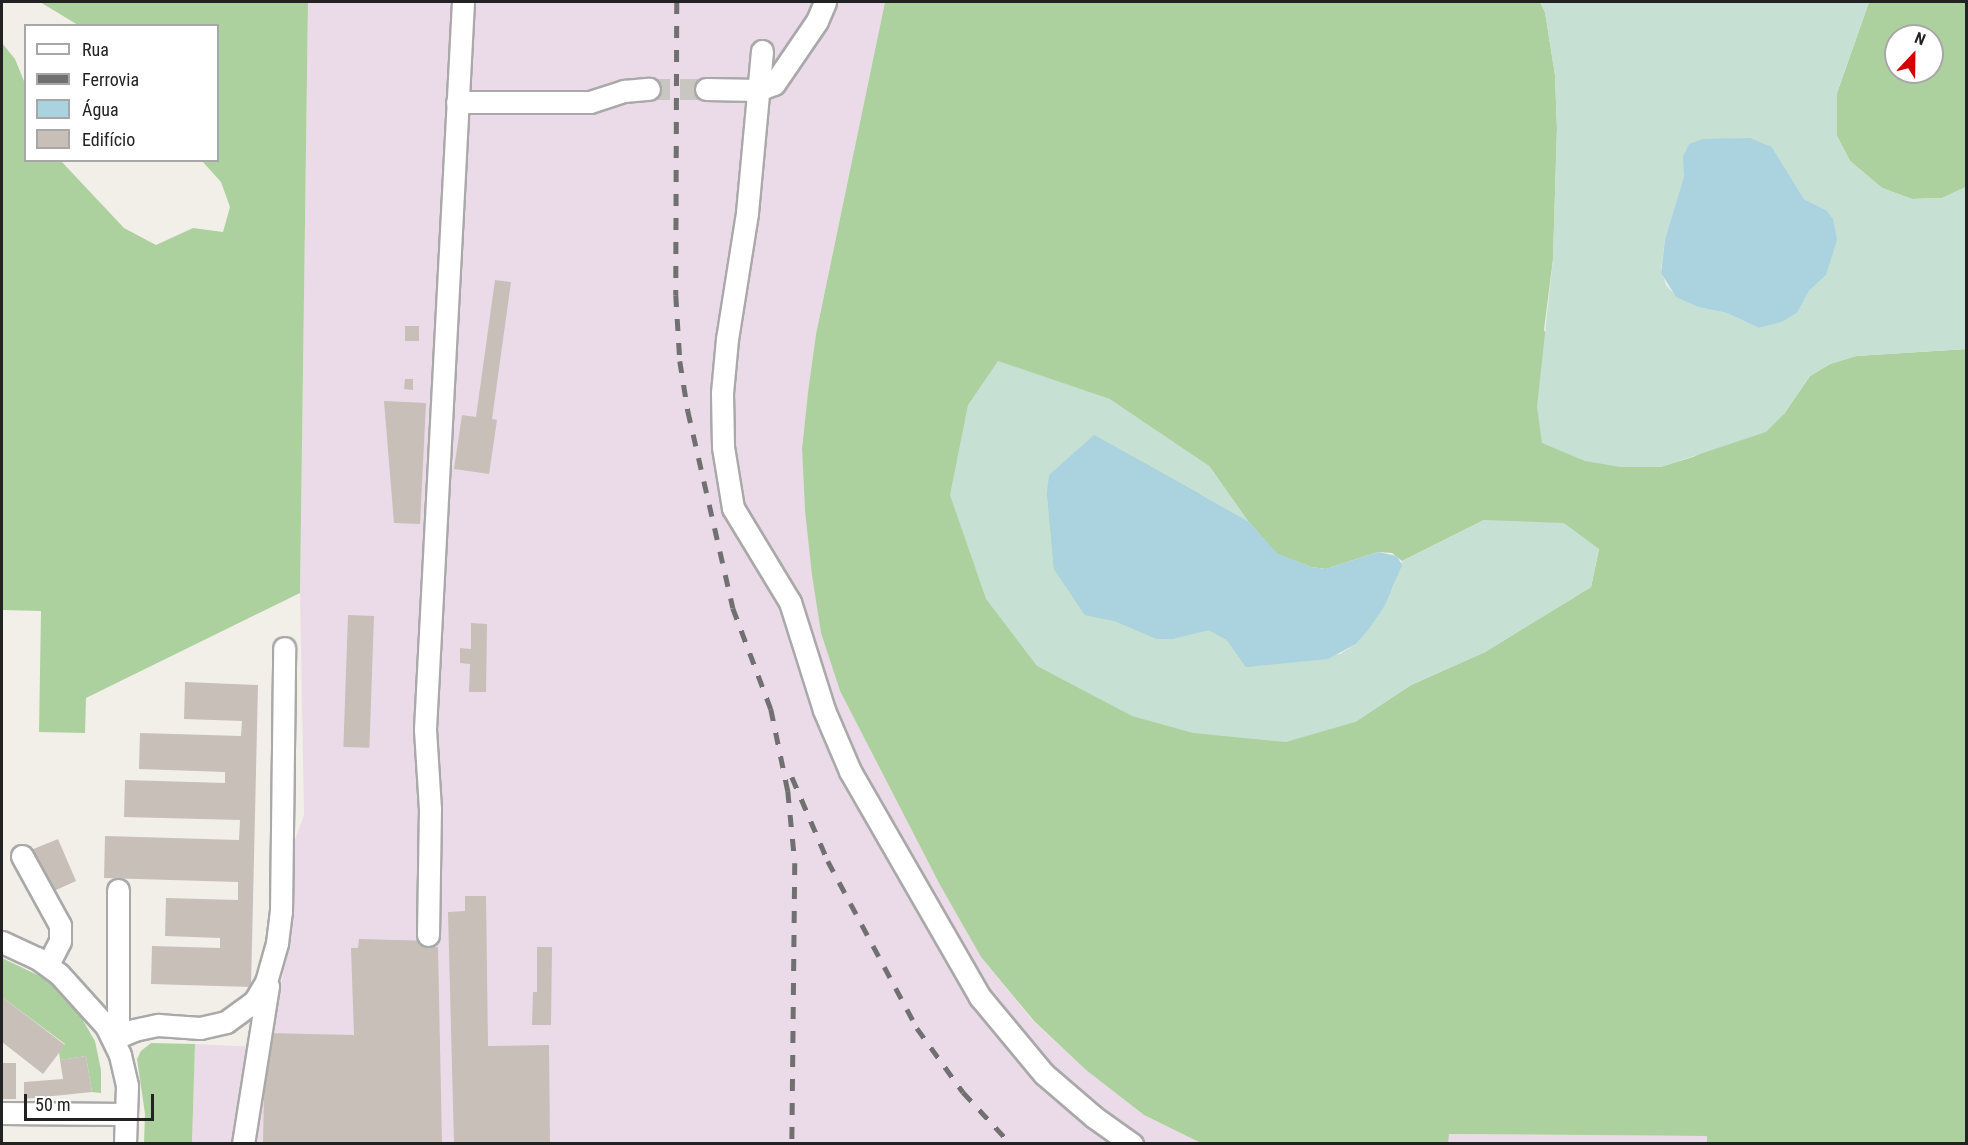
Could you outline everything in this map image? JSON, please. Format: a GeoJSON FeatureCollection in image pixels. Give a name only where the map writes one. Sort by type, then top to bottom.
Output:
{"type":"FeatureCollection","features":[{"type":"Feature","properties":{"kind":"lane"},"geometry":{"type":"LineString","coordinates":[[428,935],[430,809],[425,729],[463,2]]}},
{"type":"Feature","properties":{"kind":"lane"},"geometry":{"type":"LineString","coordinates":[[706,89],[759,90],[769,87],[777,80],[817,21],[825,2]]}},
{"type":"Feature","properties":{"kind":"lane"},"geometry":{"type":"LineString","coordinates":[[762,51],[747,213],[727,339],[722,393],[723,447],[734,508],[790,602],[824,710],[850,771],[980,997],[1044,1074],[1094,1117],[1132,1143]]}},
{"type":"Feature","properties":{"kind":"lane"},"geometry":{"type":"LineString","coordinates":[[457,102],[590,102],[624,91],[649,89]]}},
{"type":"Feature","properties":{"kind":"lane"},"geometry":{"type":"LineString","coordinates":[[243,1143],[281,912],[284,648]]}},
{"type":"Feature","properties":{"kind":"lane"},"geometry":{"type":"LineString","coordinates":[[22,856],[60,925],[60,941],[48,965]]}},
{"type":"Feature","properties":{"kind":"lane"},"geometry":{"type":"LineString","coordinates":[[118,890],[115,1037],[127,1086],[125,1143]]}},
{"type":"Feature","properties":{"kind":"lane"},"geometry":{"type":"LineString","coordinates":[[2,942],[48,965],[96,1013],[115,1037]]}},
{"type":"Feature","properties":{"kind":"lane"},"geometry":{"type":"LineString","coordinates":[[200,1028],[225,1022],[246,1010],[261,992],[273,956]]}},
{"type":"Feature","properties":{"kind":"lane"},"geometry":{"type":"LineString","coordinates":[[115,1037],[158,1025],[260,1031]]}},
{"type":"Feature","properties":{"kind":"lane"},"geometry":{"type":"LineString","coordinates":[[2,1113],[126,1114]]}},
{"type":"Feature","properties":{"kind":"shaded area"},"geometry":{"type":"Polygon","coordinates":[[[308,2],[885,2],[816,334],[802,449],[805,511],[821,633],[840,691],[940,885],[981,957],[1033,1021],[1086,1070],[1144,1115],[1201,1143],[192,1144],[195,1044],[264,1047],[265,1033],[273,1033],[292,920],[292,848],[304,815],[300,593],[308,2]]]}},
{"type":"Feature","properties":{"kind":"shaded area"},"geometry":{"type":"Polygon","coordinates":[[[1448,1134],[1707,1136],[1707,1143],[1448,1144],[1448,1134]]]}},
{"type":"Feature","properties":{"kind":"green space"},"geometry":{"type":"Polygon","coordinates":[[[40,2],[308,2],[300,593],[86,698],[85,733],[39,732],[41,611],[2,610],[2,43],[15,59],[24,81],[24,162],[62,162],[124,228],[156,245],[193,228],[223,232],[230,207],[221,182],[203,162],[219,162],[219,24],[76,24],[40,2]]]}},
{"type":"Feature","properties":{"kind":"green space"},"geometry":{"type":"Polygon","coordinates":[[[885,2],[1540,2],[1545,12],[1555,75],[1557,129],[1553,259],[1544,330],[1620,467],[1660,467],[1693,457],[1784,414],[1810,376],[1830,364],[1856,356],[1966,349],[1966,1142],[1707,1144],[1707,1136],[1449,1134],[1448,1144],[1201,1143],[1144,1115],[1086,1070],[1034,1021],[981,957],[940,885],[840,691],[821,633],[805,511],[802,449],[816,334],[885,2]],[[1159,434],[1355,722],[1411,685],[1485,652],[1591,587],[1599,549],[1484,520],[1402,561],[1392,553],[1378,552],[1326,569],[1311,567],[1277,554],[1248,521],[1209,466],[1159,434]]]}},
{"type":"Feature","properties":{"kind":"green space"},"geometry":{"type":"Polygon","coordinates":[[[1540,2],[1869,2],[1837,93],[1837,136],[1850,161],[1882,188],[1912,199],[1942,198],[1966,187],[1966,349],[1856,356],[1830,364],[1810,376],[1784,414],[1766,432],[1661,467],[1620,467],[1585,461],[1542,443],[1537,407],[1553,259],[1557,129],[1555,75],[1545,12],[1540,2]],[[1772,147],[1684,176],[1665,239],[1661,269],[1666,285],[1676,296],[1698,307],[1727,313],[1759,328],[1782,322],[1797,313],[1809,291],[1826,275],[1826,210],[1804,199],[1772,147]]]}},
{"type":"Feature","properties":{"kind":"green space"},"geometry":{"type":"Polygon","coordinates":[[[1869,2],[1966,2],[1966,187],[1942,198],[1912,199],[1882,188],[1850,161],[1837,136],[1837,93],[1869,2]]]}},
{"type":"Feature","properties":{"kind":"green space"},"geometry":{"type":"Polygon","coordinates":[[[998,361],[1110,399],[1209,466],[1248,521],[1094,435],[1047,492],[1054,569],[1085,615],[1115,621],[1157,639],[1209,630],[1227,640],[1246,667],[1340,654],[1356,644],[1369,629],[1393,587],[1402,561],[1484,520],[1564,523],[1599,549],[1591,587],[1485,652],[1411,685],[1355,722],[1286,742],[1193,733],[1132,716],[1037,666],[986,599],[950,495],[968,405],[998,361]]]}},
{"type":"Feature","properties":{"kind":"green space"},"geometry":{"type":"Polygon","coordinates":[[[2,958],[48,980],[74,1005],[95,1041],[101,1070],[101,1093],[92,1092],[86,1056],[60,1060],[59,1052],[65,1044],[2,997],[2,958]]]}},
{"type":"Feature","properties":{"kind":"green space"},"geometry":{"type":"Polygon","coordinates":[[[151,1043],[195,1044],[192,1143],[144,1143],[145,1114],[137,1059],[141,1051],[151,1043]]]}},
{"type":"Feature","properties":{"kind":"water"},"geometry":{"type":"Polygon","coordinates":[[[1750,138],[1772,147],[1804,199],[1826,210],[1833,219],[1837,240],[1826,275],[1809,291],[1797,313],[1782,322],[1759,328],[1727,313],[1698,307],[1676,297],[1661,273],[1665,239],[1684,176],[1683,157],[1689,144],[1703,139],[1750,138]]]}},
{"type":"Feature","properties":{"kind":"water"},"geometry":{"type":"Polygon","coordinates":[[[1094,435],[1248,521],[1278,554],[1311,567],[1326,569],[1378,552],[1397,556],[1402,565],[1385,605],[1356,644],[1328,659],[1246,667],[1227,640],[1209,630],[1173,639],[1157,639],[1115,621],[1085,615],[1054,569],[1047,492],[1049,475],[1094,435]]]}},
{"type":"Feature","properties":{"kind":"building"},"geometry":{"type":"Polygon","coordinates":[[[495,280],[511,282],[492,419],[497,420],[489,474],[454,469],[462,415],[476,417],[495,280]]]}},
{"type":"Feature","properties":{"kind":"building"},"geometry":{"type":"Polygon","coordinates":[[[405,326],[419,326],[419,341],[405,341],[405,326]]]}},
{"type":"Feature","properties":{"kind":"building"},"geometry":{"type":"Polygon","coordinates":[[[405,379],[413,379],[413,390],[404,389],[405,379]]]}},
{"type":"Feature","properties":{"kind":"building"},"geometry":{"type":"Polygon","coordinates":[[[384,401],[426,403],[420,524],[394,523],[384,401]]]}},
{"type":"Feature","properties":{"kind":"building"},"geometry":{"type":"Polygon","coordinates":[[[348,615],[374,616],[369,748],[343,747],[348,615]]]}},
{"type":"Feature","properties":{"kind":"building"},"geometry":{"type":"Polygon","coordinates":[[[471,623],[487,624],[486,692],[469,692],[470,664],[460,663],[460,648],[471,649],[471,623]]]}},
{"type":"Feature","properties":{"kind":"building"},"geometry":{"type":"Polygon","coordinates":[[[185,682],[258,685],[251,987],[151,984],[152,946],[220,948],[220,938],[165,936],[166,898],[238,900],[238,882],[104,878],[105,836],[239,840],[240,820],[124,817],[125,780],[225,783],[225,772],[139,769],[140,733],[241,736],[242,721],[184,719],[185,682]]]}},
{"type":"Feature","properties":{"kind":"building"},"geometry":{"type":"Polygon","coordinates":[[[58,839],[76,881],[54,891],[46,873],[41,875],[31,850],[58,839]]]}},
{"type":"Feature","properties":{"kind":"building"},"geometry":{"type":"Polygon","coordinates":[[[465,896],[486,896],[488,1046],[549,1045],[550,1144],[454,1144],[448,912],[465,911],[465,896]]]}},
{"type":"Feature","properties":{"kind":"building"},"geometry":{"type":"Polygon","coordinates":[[[359,939],[432,941],[432,947],[438,947],[442,1144],[263,1144],[265,1033],[354,1035],[351,948],[358,948],[359,939]]]}},
{"type":"Feature","properties":{"kind":"building"},"geometry":{"type":"Polygon","coordinates":[[[537,947],[552,947],[551,1025],[532,1025],[533,992],[537,992],[537,947]]]}},
{"type":"Feature","properties":{"kind":"building"},"geometry":{"type":"Polygon","coordinates":[[[2,997],[65,1045],[43,1074],[2,1042],[2,997]]]}},
{"type":"Feature","properties":{"kind":"building"},"geometry":{"type":"Polygon","coordinates":[[[86,1056],[92,1092],[24,1099],[24,1082],[63,1079],[60,1060],[86,1056]]]}},
{"type":"Feature","properties":{"kind":"building"},"geometry":{"type":"Polygon","coordinates":[[[2,1063],[16,1063],[16,1099],[2,1099],[2,1063]]]}},
{"type":"Feature","properties":{"kind":"tunnel"},"geometry":{"type":"LineString","coordinates":[[649,89],[706,89]]}},
{"type":"Feature","properties":{"kind":"railway"},"geometry":{"type":"LineString","coordinates":[[677,2],[676,295],[680,361],[688,411],[733,608],[771,709],[788,791],[795,863],[792,1144]]}},
{"type":"Feature","properties":{"kind":"railway"},"geometry":{"type":"LineString","coordinates":[[792,777],[828,861],[917,1028],[963,1092],[1011,1144]]}}]}
